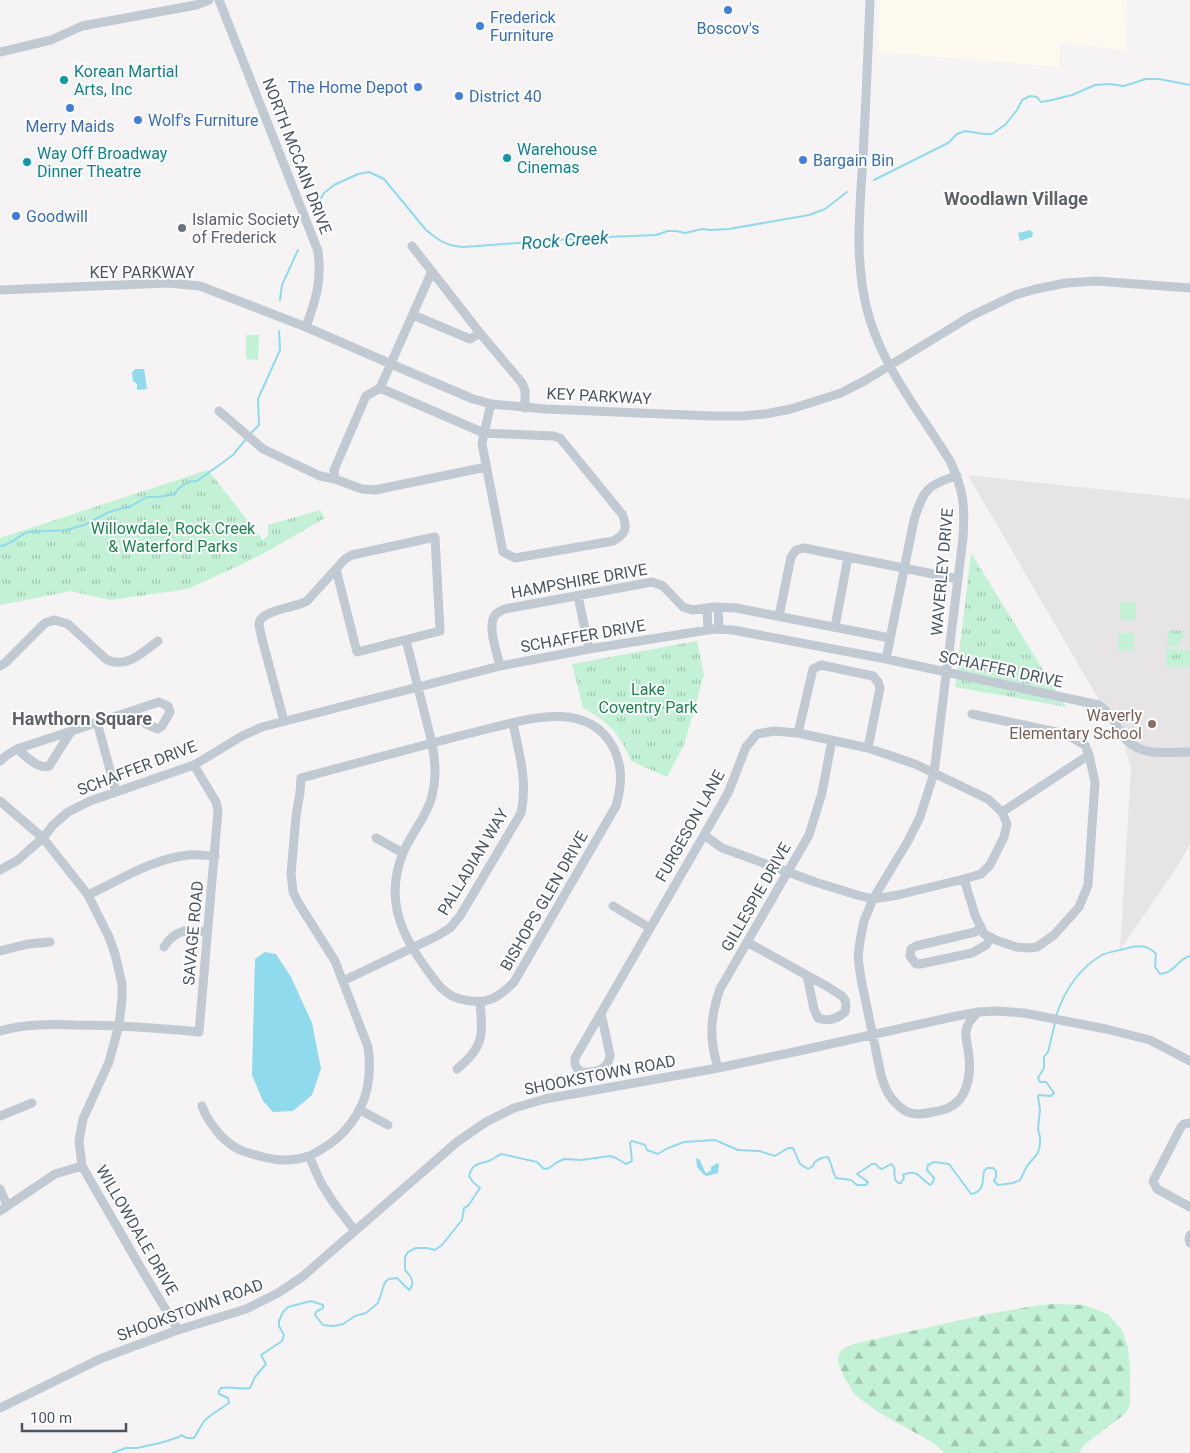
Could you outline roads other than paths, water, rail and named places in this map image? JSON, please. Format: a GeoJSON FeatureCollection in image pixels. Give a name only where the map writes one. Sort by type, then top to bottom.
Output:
{"type":"FeatureCollection","features":[{"type":"Feature","properties":{"kind":"street"},"geometry":{"type":"LineString","coordinates":[[0,52],[52,40],[82,26],[196,5],[209,0]]}},
{"type":"Feature","properties":{"kind":"street","name":"NORTH MCCAIN DRIVE"},"geometry":{"type":"LineString","coordinates":[[219,0],[318,251],[319,282],[316,301],[306,327]]}},
{"type":"Feature","properties":{"kind":"street","name":"WAVERLEY DRIVE"},"geometry":{"type":"LineString","coordinates":[[870,0],[858,231],[860,279],[870,321],[889,366],[947,456],[957,476],[964,509],[963,538],[934,773],[920,817],[908,841],[873,899],[864,921],[858,957],[860,979],[871,1034]]}},
{"type":"Feature","properties":{"kind":"street"},"geometry":{"type":"LineString","coordinates":[[412,246],[522,383],[525,390],[525,408]]}},
{"type":"Feature","properties":{"kind":"street"},"geometry":{"type":"LineString","coordinates":[[335,478],[334,470],[366,396],[380,388],[432,271]]}},
{"type":"Feature","properties":{"kind":"street","name":"KEY PARKWAY"},"geometry":{"type":"LineString","coordinates":[[0,290],[168,283],[200,286],[306,327],[491,404],[525,408],[743,416],[792,409],[840,393],[889,366],[971,316],[1015,295],[1066,283],[1096,281],[1190,288]]}},
{"type":"Feature","properties":{"kind":"street"},"geometry":{"type":"LineString","coordinates":[[413,315],[470,339],[480,333]]}},
{"type":"Feature","properties":{"kind":"street"},"geometry":{"type":"LineString","coordinates":[[380,388],[484,433],[560,438],[622,514],[625,529],[621,536],[612,540],[515,558],[503,552],[482,444],[484,433],[491,404]]}},
{"type":"Feature","properties":{"kind":"street"},"geometry":{"type":"LineString","coordinates":[[219,411],[263,449],[320,476],[335,478],[362,490],[375,490],[486,467]]}},
{"type":"Feature","properties":{"kind":"street"},"geometry":{"type":"LineString","coordinates":[[886,659],[903,568],[921,498],[935,484],[944,479],[957,476]]}},
{"type":"Feature","properties":{"kind":"street"},"geometry":{"type":"LineString","coordinates":[[284,721],[262,639],[260,620],[268,614],[299,606],[307,601],[345,559],[352,555],[435,537],[440,631],[357,652],[336,569]]}},
{"type":"Feature","properties":{"kind":"street"},"geometry":{"type":"LineString","coordinates":[[779,616],[791,557],[796,550],[804,548],[958,578]]}},
{"type":"Feature","properties":{"kind":"street"},"geometry":{"type":"LineString","coordinates":[[835,627],[848,557]]}},
{"type":"Feature","properties":{"kind":"street","name":"HAMPSHIRE DRIVE"},"geometry":{"type":"LineString","coordinates":[[500,666],[491,628],[499,611],[652,582],[663,586],[683,607],[692,610],[736,608],[890,638]]}},
{"type":"Feature","properties":{"kind":"street"},"geometry":{"type":"LineString","coordinates":[[578,596],[589,649]]}},
{"type":"Feature","properties":{"kind":"street"},"geometry":{"type":"LineString","coordinates":[[707,608],[708,630]]}},
{"type":"Feature","properties":{"kind":"street"},"geometry":{"type":"LineString","coordinates":[[718,608],[719,628]]}},
{"type":"Feature","properties":{"kind":"street"},"geometry":{"type":"LineString","coordinates":[[0,666],[45,623],[54,620],[68,624],[107,660],[115,663],[134,659],[158,641]]}},
{"type":"Feature","properties":{"kind":"street","name":"SCHAFFER DRIVE"},"geometry":{"type":"LineString","coordinates":[[0,870],[18,860],[68,812],[90,801],[194,765],[242,736],[262,727],[500,666],[589,649],[719,628],[886,659],[1099,705],[1110,715],[1126,741],[1138,749],[1150,752],[1190,752]]}},
{"type":"Feature","properties":{"kind":"street"},"geometry":{"type":"LineString","coordinates":[[406,640],[436,766],[432,797],[426,812],[403,853],[397,875],[395,895],[403,933],[411,948],[438,985],[453,997],[480,1003],[482,1028],[478,1047],[471,1058],[458,1069]]}},
{"type":"Feature","properties":{"kind":"street"},"geometry":{"type":"LineString","coordinates":[[798,733],[813,669],[821,665],[874,676],[880,688],[868,748]]}},
{"type":"Feature","properties":{"kind":"street"},"geometry":{"type":"LineString","coordinates":[[0,761],[17,748],[130,712]]}},
{"type":"Feature","properties":{"kind":"street"},"geometry":{"type":"LineString","coordinates":[[964,879],[975,915],[984,934],[1016,947],[1029,948],[1037,947],[1054,935],[1079,907],[1088,885],[1095,782],[1085,745],[1066,734],[972,714]]}},
{"type":"Feature","properties":{"kind":"street","name":"BISHOPS GLEN DRIVE"},"geometry":{"type":"LineString","coordinates":[[343,981],[335,961],[298,904],[293,892],[291,874],[301,778],[513,722],[549,716],[576,718],[599,730],[608,739],[619,762],[621,790],[616,806],[514,982],[503,993],[480,1003]]}},
{"type":"Feature","properties":{"kind":"street"},"geometry":{"type":"LineString","coordinates":[[97,722],[116,792]]}},
{"type":"Feature","properties":{"kind":"street","name":"PALLADIAN WAY"},"geometry":{"type":"LineString","coordinates":[[343,981],[437,936],[450,928],[460,916],[521,813],[524,798],[524,781],[513,722]]}},
{"type":"Feature","properties":{"kind":"street"},"geometry":{"type":"LineString","coordinates":[[17,748],[40,766],[46,767],[49,766],[72,730]]}},
{"type":"Feature","properties":{"kind":"street","name":"FURGESON LANE"},"geometry":{"type":"LineString","coordinates":[[601,1014],[610,1055],[609,1062],[601,1070],[582,1072],[574,1063],[575,1058],[728,794],[746,747],[758,734],[774,731],[798,733],[868,748],[915,764],[934,773],[988,799],[1002,812]]}},
{"type":"Feature","properties":{"kind":"street","name":"GILLESPIE DRIVE"},"geometry":{"type":"LineString","coordinates":[[718,1068],[712,1050],[711,1022],[715,1002],[720,989],[809,834],[822,793],[832,740]]}},
{"type":"Feature","properties":{"kind":"street"},"geometry":{"type":"LineString","coordinates":[[704,835],[722,848],[857,896],[873,899],[898,895],[981,874],[990,865],[1004,837],[1007,824],[1002,812],[1089,756]]}},
{"type":"Feature","properties":{"kind":"street","name":"SAVAGE ROAD"},"geometry":{"type":"LineString","coordinates":[[120,1025],[199,1032],[218,810],[216,802],[194,765]]}},
{"type":"Feature","properties":{"kind":"street","name":"WILLOWDALE DRIVE"},"geometry":{"type":"LineString","coordinates":[[0,801],[43,838],[88,895],[109,937],[115,954],[122,984],[120,1025],[109,1062],[83,1119],[79,1141],[82,1166],[178,1330]]}},
{"type":"Feature","properties":{"kind":"street"},"geometry":{"type":"LineString","coordinates":[[376,838],[403,853]]}},
{"type":"Feature","properties":{"kind":"street"},"geometry":{"type":"LineString","coordinates":[[88,895],[149,866],[169,859],[189,855],[215,856]]}},
{"type":"Feature","properties":{"kind":"street"},"geometry":{"type":"LineString","coordinates":[[613,906],[650,928]]}},
{"type":"Feature","properties":{"kind":"street"},"geometry":{"type":"LineString","coordinates":[[981,927],[975,932],[916,946],[911,950],[910,956],[916,964],[920,964],[972,953],[986,945],[991,938]]}},
{"type":"Feature","properties":{"kind":"street"},"geometry":{"type":"LineString","coordinates":[[164,947],[175,935],[184,930],[207,932]]}},
{"type":"Feature","properties":{"kind":"street"},"geometry":{"type":"LineString","coordinates":[[0,951],[28,944],[50,942]]}},
{"type":"Feature","properties":{"kind":"street"},"geometry":{"type":"LineString","coordinates":[[747,942],[828,986],[842,996],[846,1005],[845,1012],[832,1020],[818,1018],[814,1009],[807,976]]}},
{"type":"Feature","properties":{"kind":"street"},"geometry":{"type":"LineString","coordinates":[[202,1106],[210,1124],[226,1141],[241,1152],[271,1159],[291,1160],[309,1156],[331,1144],[345,1131],[360,1110],[367,1089],[369,1075],[368,1047],[343,981]]}},
{"type":"Feature","properties":{"kind":"street"},"geometry":{"type":"LineString","coordinates":[[966,1032],[971,1020],[978,1012]]}},
{"type":"Feature","properties":{"kind":"street","name":"SHOOKSTOWN ROAD"},"geometry":{"type":"LineString","coordinates":[[0,1408],[102,1358],[178,1330],[246,1309],[278,1293],[302,1277],[457,1142],[486,1122],[514,1108],[545,1099],[718,1068],[978,1012],[1024,1013],[1150,1040],[1190,1061]]}},
{"type":"Feature","properties":{"kind":"street"},"geometry":{"type":"LineString","coordinates":[[871,1034],[880,1075],[886,1092],[905,1111],[923,1114],[950,1108],[960,1098],[970,1078],[966,1032],[962,1025],[952,1017]]}},
{"type":"Feature","properties":{"kind":"street"},"geometry":{"type":"LineString","coordinates":[[0,1031],[43,1024],[120,1025]]}},
{"type":"Feature","properties":{"kind":"street"},"geometry":{"type":"LineString","coordinates":[[0,1116],[32,1103]]}},
{"type":"Feature","properties":{"kind":"street"},"geometry":{"type":"LineString","coordinates":[[360,1110],[388,1125]]}},
{"type":"Feature","properties":{"kind":"street"},"geometry":{"type":"LineString","coordinates":[[1190,1123],[1184,1124],[1181,1127],[1153,1181],[1156,1189],[1190,1207]]}},
{"type":"Feature","properties":{"kind":"street"},"geometry":{"type":"LineString","coordinates":[[309,1156],[321,1183],[355,1231]]}},
{"type":"Feature","properties":{"kind":"street"},"geometry":{"type":"LineString","coordinates":[[0,1189],[4,1208],[55,1174],[82,1166]]}},
{"type":"Feature","properties":{"kind":"street"},"geometry":{"type":"LineString","coordinates":[[1190,1235],[1190,1243]]}},
{"type":"Feature","properties":{"kind":"water"},"geometry":{"type":"Polygon","coordinates":[[[1030,230],[1033,233],[1032,237],[1020,241],[1018,233],[1030,230]]]}},
{"type":"Feature","properties":{"kind":"water"},"geometry":{"type":"Polygon","coordinates":[[[135,369],[144,369],[147,389],[137,390],[137,384],[133,381],[132,373],[135,369]]]}},
{"type":"Feature","properties":{"kind":"water"},"geometry":{"type":"Polygon","coordinates":[[[265,952],[276,954],[291,977],[312,1023],[321,1069],[312,1095],[293,1111],[273,1112],[263,1101],[252,1075],[255,959],[265,952]]]}},
{"type":"Feature","properties":{"kind":"water"},"geometry":{"type":"Polygon","coordinates":[[[696,1158],[700,1160],[707,1173],[711,1170],[711,1167],[717,1163],[719,1164],[718,1173],[704,1175],[697,1167],[696,1158]]]}},
{"type":"Feature","properties":{"kind":"waterway","name":"Rock Creek"},"geometry":{"type":"LineString","coordinates":[[874,180],[948,143],[957,134],[965,131],[992,134],[1006,124],[1022,100],[1030,96],[1037,97],[1041,102],[1072,95],[1095,85],[1110,84],[1124,86],[1146,79],[1159,79],[1190,85]]}},
{"type":"Feature","properties":{"kind":"waterway","name":"Rock Creek"},"geometry":{"type":"LineString","coordinates":[[318,204],[324,193],[334,185],[358,174],[369,172],[384,179],[426,230],[443,242],[464,247],[583,238],[656,235],[668,231],[685,233],[702,229],[729,229],[809,215],[825,209],[847,192]]}},
{"type":"Feature","properties":{"kind":"waterway","name":"Rock Creek"},"geometry":{"type":"LineString","coordinates":[[280,300],[282,285],[298,250]]}},
{"type":"Feature","properties":{"kind":"waterway","name":"Rock Creek"},"geometry":{"type":"LineString","coordinates":[[251,433],[259,425],[258,399],[280,350],[279,331]]}},
{"type":"Feature","properties":{"kind":"waterway","name":"Rock Creek"},"geometry":{"type":"LineString","coordinates":[[0,546],[9,544],[28,532],[66,530],[84,525],[109,512],[131,506],[147,497],[175,494],[178,489],[188,482],[197,481],[233,455],[246,439]]}},
{"type":"Feature","properties":{"kind":"waterway"},"geometry":{"type":"LineString","coordinates":[[1056,1016],[1063,998],[1079,974],[1102,955],[1133,947],[1149,948],[1156,954],[1155,967],[1160,974],[1168,972],[1190,956]]}},
{"type":"Feature","properties":{"kind":"waterway"},"geometry":{"type":"LineString","coordinates":[[112,1453],[126,1448],[137,1448],[160,1443],[181,1435],[187,1438],[194,1438],[204,1421],[229,1403],[228,1398],[219,1394],[221,1388],[250,1388],[255,1377],[266,1364],[261,1355],[282,1341],[284,1335],[279,1326],[279,1321],[283,1312],[288,1307],[311,1301],[323,1305],[323,1308],[317,1311],[315,1315],[323,1325],[334,1326],[343,1324],[355,1316],[366,1313],[378,1303],[385,1282],[389,1279],[397,1278],[409,1290],[412,1282],[411,1277],[405,1270],[405,1257],[408,1252],[416,1248],[435,1250],[442,1245],[462,1220],[464,1208],[468,1206],[480,1188],[469,1176],[471,1171],[477,1164],[491,1160],[501,1154],[537,1162],[544,1169],[564,1159],[581,1160],[610,1156],[626,1164],[632,1161],[630,1143],[632,1141],[645,1145],[647,1150],[658,1154],[684,1142],[715,1140],[738,1150],[759,1151],[775,1156],[788,1148],[793,1148],[800,1164],[808,1169],[819,1159],[828,1157],[836,1178],[851,1180],[857,1185],[866,1185],[868,1182],[857,1174],[872,1164],[876,1164],[882,1169],[891,1164],[894,1169],[895,1179],[899,1183],[904,1178],[903,1175],[912,1173],[918,1175],[930,1185],[934,1178],[927,1170],[928,1165],[934,1162],[949,1164],[971,1194],[979,1191],[981,1188],[984,1171],[987,1168],[993,1168],[996,1171],[994,1181],[998,1185],[1020,1180],[1027,1166],[1038,1153],[1040,1144],[1038,1097],[1039,1095],[1051,1096],[1054,1093],[1046,1082],[1040,1082],[1038,1078],[1044,1068],[1044,1057],[1048,1052],[1055,1023]]}},
{"type":"Feature","properties":{"kind":"place","name":"Boscov's"},"geometry":{"type":"Point","coordinates":[728,10]}},
{"type":"Feature","properties":{"kind":"place","name":"Frederick Furniture"},"geometry":{"type":"Point","coordinates":[480,26]}},
{"type":"Feature","properties":{"kind":"place","name":"Korean Martial Arts, Inc"},"geometry":{"type":"Point","coordinates":[64,80]}},
{"type":"Feature","properties":{"kind":"place","name":"The Home Depot"},"geometry":{"type":"Point","coordinates":[418,87]}},
{"type":"Feature","properties":{"kind":"place","name":"District 40"},"geometry":{"type":"Point","coordinates":[459,96]}},
{"type":"Feature","properties":{"kind":"place","name":"Merry Maids"},"geometry":{"type":"Point","coordinates":[70,108]}},
{"type":"Feature","properties":{"kind":"place","name":"Wolf's Furniture"},"geometry":{"type":"Point","coordinates":[138,120]}},
{"type":"Feature","properties":{"kind":"place","name":"Warehouse Cinemas"},"geometry":{"type":"Point","coordinates":[507,158]}},
{"type":"Feature","properties":{"kind":"place","name":"Bargain Bin"},"geometry":{"type":"Point","coordinates":[803,160]}},
{"type":"Feature","properties":{"kind":"place","name":"Way Off Broadway Dinner Theatre"},"geometry":{"type":"Point","coordinates":[27,162]}},
{"type":"Feature","properties":{"kind":"place","name":"Goodwill"},"geometry":{"type":"Point","coordinates":[16,216]}},
{"type":"Feature","properties":{"kind":"place","name":"Islamic Society of Frederick"},"geometry":{"type":"Point","coordinates":[182,228]}},
{"type":"Feature","properties":{"kind":"place","name":"Waverly Elementary School"},"geometry":{"type":"Point","coordinates":[1152,724]}},
{"type":"Feature","properties":{"kind":"district","name":"Woodlawn Village"},"geometry":{"type":"Point","coordinates":[1016,198]}},
{"type":"Feature","properties":{"kind":"district","name":"Hawthorn Square"},"geometry":{"type":"Point","coordinates":[82,718]}},
{"type":"Feature","properties":{"kind":"park label","name":"Willowdale, Rock Creek & Waterford Parks"},"geometry":{"type":"Point","coordinates":[173,537]}},
{"type":"Feature","properties":{"kind":"park label","name":"Lake Coventry Park"},"geometry":{"type":"Point","coordinates":[648,698]}}]}
